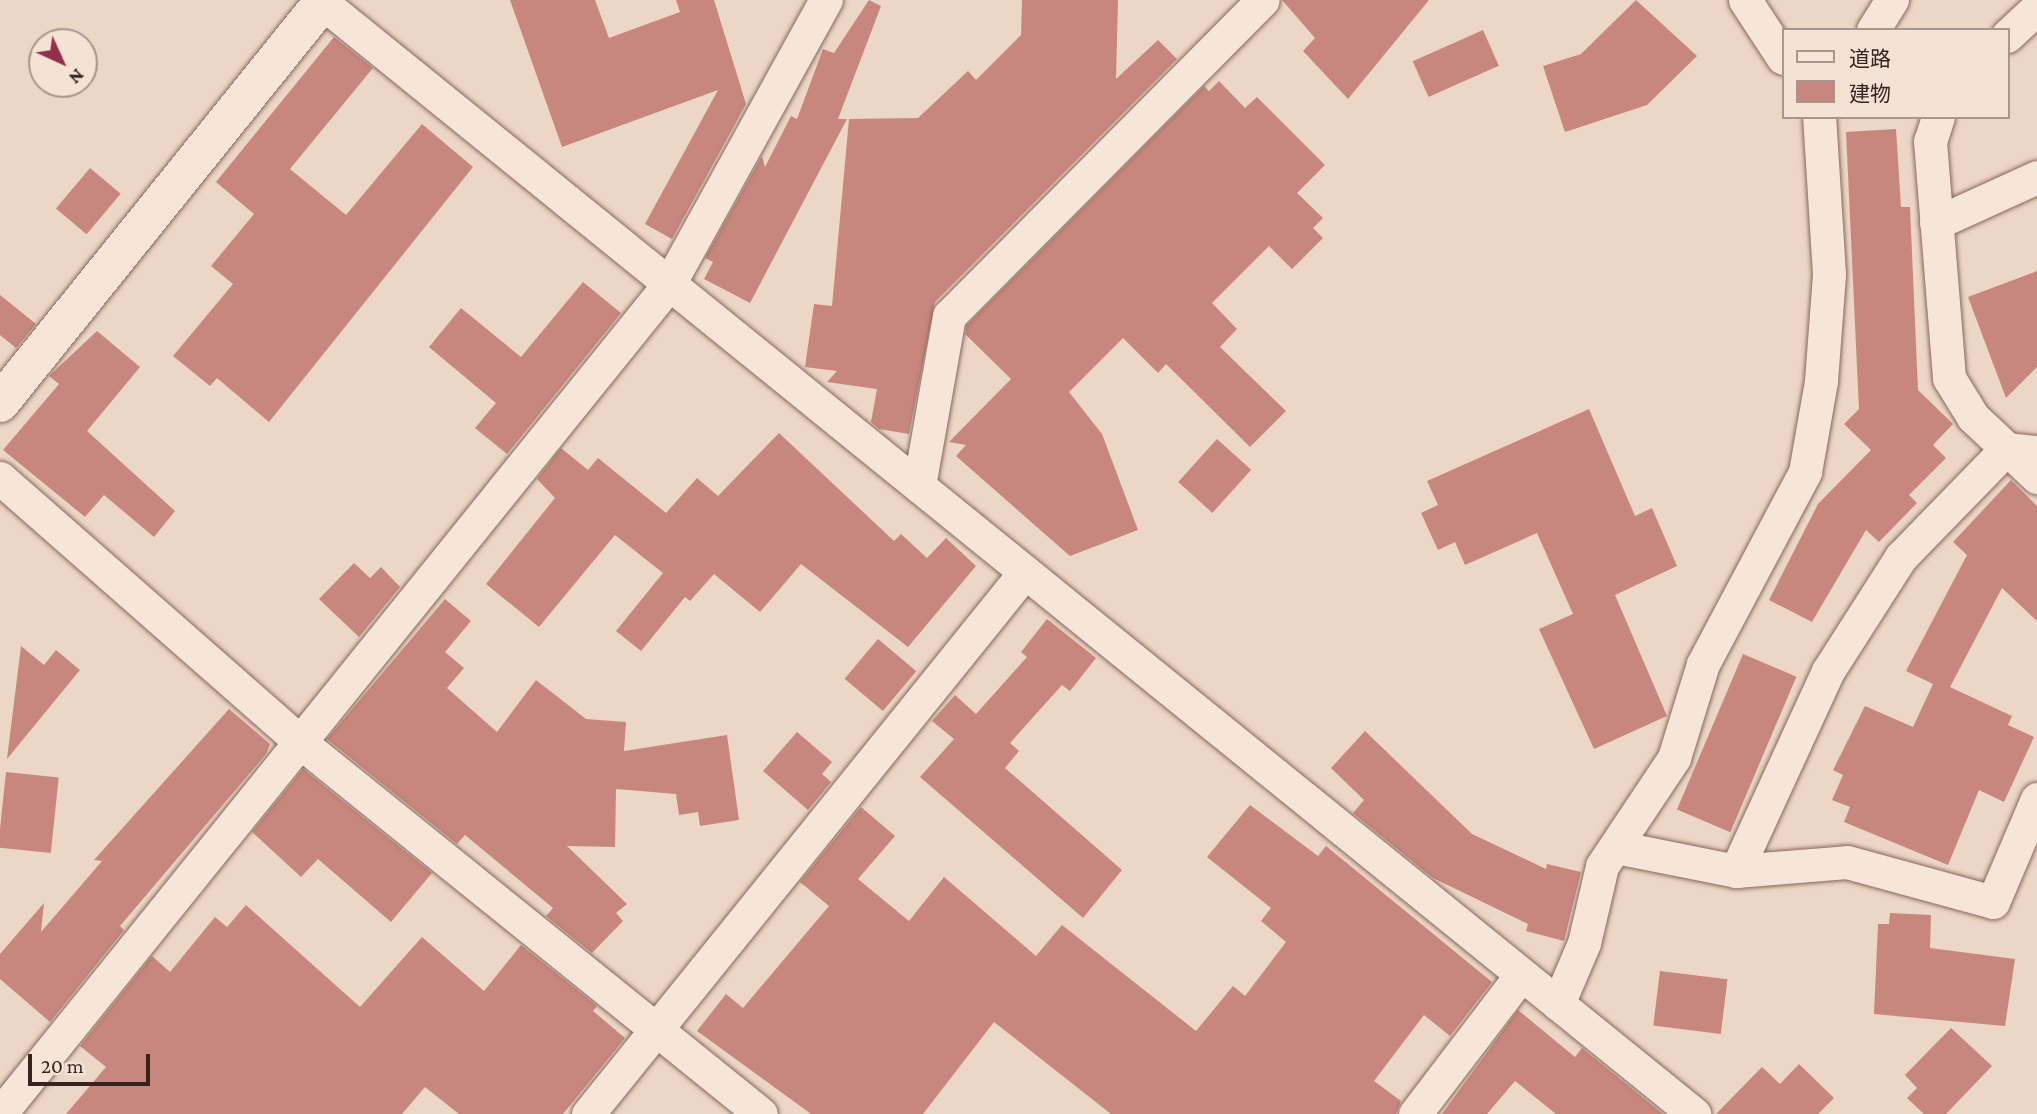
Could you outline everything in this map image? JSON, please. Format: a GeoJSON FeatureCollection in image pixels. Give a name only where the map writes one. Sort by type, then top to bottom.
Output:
{"type":"FeatureCollection","features":[{"type":"Feature","properties":{"kind":"street"},"geometry":{"type":"LineString","coordinates":[[0,1114],[669,284],[826,0]]}},
{"type":"Feature","properties":{"kind":"street"},"geometry":{"type":"LineString","coordinates":[[919,486],[949,316],[1264,0]]}},
{"type":"Feature","properties":{"kind":"street"},"geometry":{"type":"LineString","coordinates":[[1745,0],[1782,56]]}},
{"type":"Feature","properties":{"kind":"street"},"geometry":{"type":"LineString","coordinates":[[1873,28],[1892,0]]}},
{"type":"Feature","properties":{"kind":"street"},"geometry":{"type":"LineString","coordinates":[[0,403],[320,1],[1694,1114]]}},
{"type":"Feature","properties":{"kind":"street"},"geometry":{"type":"LineString","coordinates":[[2009,34],[2037,8]]}},
{"type":"Feature","properties":{"kind":"street"},"geometry":{"type":"LineString","coordinates":[[1558,1004],[1584,943],[1602,866],[1674,758],[1703,664],[1805,472],[1821,381],[1829,274],[1819,119]]}},
{"type":"Feature","properties":{"kind":"street"},"geometry":{"type":"LineString","coordinates":[[1937,119],[1930,141],[1950,378],[1973,417],[2021,451],[2037,477]]}},
{"type":"Feature","properties":{"kind":"street"},"geometry":{"type":"LineString","coordinates":[[1936,223],[2037,177]]}},
{"type":"Feature","properties":{"kind":"street"},"geometry":{"type":"LineString","coordinates":[[1736,871],[1828,671],[1900,557],[2021,451]]}},
{"type":"Feature","properties":{"kind":"street"},"geometry":{"type":"LineString","coordinates":[[0,478],[300,741],[761,1114]]}},
{"type":"Feature","properties":{"kind":"street"},"geometry":{"type":"LineString","coordinates":[[588,1114],[1025,572]]}},
{"type":"Feature","properties":{"kind":"street"},"geometry":{"type":"LineString","coordinates":[[1616,847],[1736,871],[1847,862],[1993,902],[2037,799]]}},
{"type":"Feature","properties":{"kind":"street"},"geometry":{"type":"LineString","coordinates":[[1415,1114],[1521,975]]}},
{"type":"Feature","properties":{"kind":"building"},"geometry":{"type":"Polygon","coordinates":[[[510,0],[595,0],[609,38],[680,12],[676,0],[714,0],[746,104],[672,239],[645,224],[718,90],[562,147],[510,0]]]}},
{"type":"Feature","properties":{"kind":"building"},"geometry":{"type":"Polygon","coordinates":[[[869,0],[881,6],[838,119],[847,119],[750,303],[704,279],[713,262],[705,258],[762,156],[765,167],[791,116],[797,119],[823,49],[834,53],[869,0]]]}},
{"type":"Feature","properties":{"kind":"building"},"geometry":{"type":"Polygon","coordinates":[[[1022,0],[1118,0],[1116,79],[1158,40],[1177,59],[935,302],[909,434],[879,429],[871,422],[877,389],[827,382],[837,371],[805,367],[814,304],[832,306],[849,119],[918,118],[968,71],[976,80],[1021,35],[1022,0]]]}},
{"type":"Feature","properties":{"kind":"building"},"geometry":{"type":"Polygon","coordinates":[[[1282,0],[1429,0],[1348,99],[1303,51],[1315,38],[1282,0]]]}},
{"type":"Feature","properties":{"kind":"building"},"geometry":{"type":"Polygon","coordinates":[[[1636,0],[1697,56],[1647,105],[1565,132],[1543,66],[1581,54],[1636,0]]]}},
{"type":"Feature","properties":{"kind":"building"},"geometry":{"type":"Polygon","coordinates":[[[1483,30],[1499,66],[1429,97],[1413,61],[1483,30]]]}},
{"type":"Feature","properties":{"kind":"building"},"geometry":{"type":"Polygon","coordinates":[[[334,37],[373,68],[290,169],[346,215],[422,124],[473,167],[269,422],[217,378],[210,386],[173,356],[233,284],[211,266],[254,214],[216,182],[334,37]]]}},
{"type":"Feature","properties":{"kind":"building"},"geometry":{"type":"Polygon","coordinates":[[[1219,81],[1245,108],[1257,97],[1325,165],[1297,193],[1323,218],[1313,228],[1323,238],[1292,269],[1269,246],[1212,303],[1237,329],[1220,347],[1286,411],[1250,447],[1166,364],[1158,373],[1123,338],[1069,392],[1102,434],[1138,530],[1070,556],[956,456],[966,445],[949,442],[1011,379],[965,334],[967,325],[1204,86],[1209,91],[1219,81]]]}},
{"type":"Feature","properties":{"kind":"building"},"geometry":{"type":"Polygon","coordinates":[[[1896,129],[1901,207],[1910,207],[1918,390],[1953,424],[1933,445],[1946,458],[1909,495],[1917,503],[1879,542],[1866,530],[1812,622],[1769,600],[1818,504],[1871,450],[1844,424],[1859,409],[1846,132],[1896,129]]]}},
{"type":"Feature","properties":{"kind":"building"},"geometry":{"type":"Polygon","coordinates":[[[90,168],[121,194],[87,234],[56,209],[90,168]]]}},
{"type":"Feature","properties":{"kind":"building"},"geometry":{"type":"Polygon","coordinates":[[[2037,271],[2037,367],[2006,398],[1968,297],[2037,271]]]}},
{"type":"Feature","properties":{"kind":"building"},"geometry":{"type":"Polygon","coordinates":[[[583,282],[621,313],[507,454],[475,428],[496,403],[429,347],[461,308],[521,357],[583,282]]]}},
{"type":"Feature","properties":{"kind":"building"},"geometry":{"type":"Polygon","coordinates":[[[0,295],[36,324],[16,348],[0,335],[0,295]]]}},
{"type":"Feature","properties":{"kind":"building"},"geometry":{"type":"Polygon","coordinates":[[[97,331],[140,367],[87,431],[175,511],[154,537],[104,495],[85,517],[3,450],[59,384],[49,376],[97,331]]]}},
{"type":"Feature","properties":{"kind":"building"},"geometry":{"type":"Polygon","coordinates":[[[1589,409],[1635,516],[1652,508],[1677,566],[1615,595],[1667,716],[1594,749],[1539,629],[1573,614],[1537,533],[1465,565],[1455,542],[1438,550],[1421,513],[1438,505],[1427,481],[1589,409]]]}},
{"type":"Feature","properties":{"kind":"building"},"geometry":{"type":"Polygon","coordinates":[[[779,433],[894,541],[901,534],[927,558],[946,538],[976,566],[908,647],[801,564],[760,612],[714,574],[690,601],[685,597],[641,651],[616,631],[663,573],[615,535],[539,627],[486,584],[555,498],[537,479],[561,448],[588,470],[598,458],[666,513],[697,478],[718,496],[779,433]]]}},
{"type":"Feature","properties":{"kind":"building"},"geometry":{"type":"Polygon","coordinates":[[[1217,439],[1251,470],[1212,513],[1178,482],[1217,439]]]}},
{"type":"Feature","properties":{"kind":"building"},"geometry":{"type":"Polygon","coordinates":[[[2011,480],[2037,506],[2037,621],[2002,588],[1950,687],[2012,716],[2008,725],[2034,737],[2004,802],[1979,790],[1948,865],[1844,822],[1850,807],[1832,800],[1843,775],[1833,770],[1865,706],[1913,727],[1933,684],[1906,671],[1967,555],[1953,542],[2011,480]]]}},
{"type":"Feature","properties":{"kind":"building"},"geometry":{"type":"Polygon","coordinates":[[[354,563],[370,578],[381,567],[400,587],[359,637],[319,599],[354,563]]]}},
{"type":"Feature","properties":{"kind":"building"},"geometry":{"type":"Polygon","coordinates":[[[445,599],[471,621],[445,652],[464,668],[447,688],[497,732],[536,680],[586,719],[626,722],[624,751],[727,735],[739,820],[700,826],[698,812],[679,815],[676,794],[616,789],[615,847],[567,846],[627,904],[616,913],[623,921],[592,953],[546,916],[553,908],[465,835],[457,844],[327,739],[445,599]]]}},
{"type":"Feature","properties":{"kind":"building"},"geometry":{"type":"Polygon","coordinates":[[[1047,619],[1096,658],[1070,691],[1062,685],[1010,743],[1019,751],[1005,768],[1122,870],[1083,918],[920,777],[954,739],[932,721],[955,695],[976,714],[1027,657],[1021,652],[1047,619]]]}},
{"type":"Feature","properties":{"kind":"building"},"geometry":{"type":"Polygon","coordinates":[[[878,639],[916,671],[883,711],[845,679],[878,639]]]}},
{"type":"Feature","properties":{"kind":"building"},"geometry":{"type":"Polygon","coordinates":[[[21,646],[44,665],[56,650],[80,670],[7,759],[21,646]]]}},
{"type":"Feature","properties":{"kind":"building"},"geometry":{"type":"Polygon","coordinates":[[[1743,654],[1796,677],[1730,832],[1677,810],[1743,654]]]}},
{"type":"Feature","properties":{"kind":"building"},"geometry":{"type":"Polygon","coordinates":[[[229,709],[270,744],[266,754],[120,926],[124,930],[50,1022],[0,979],[0,954],[44,903],[41,932],[102,861],[94,860],[229,709]]]}},
{"type":"Feature","properties":{"kind":"building"},"geometry":{"type":"Polygon","coordinates":[[[1365,731],[1472,834],[1546,869],[1547,864],[1581,872],[1564,941],[1526,931],[1528,924],[1433,878],[1353,813],[1364,800],[1331,768],[1365,731]]]}},
{"type":"Feature","properties":{"kind":"building"},"geometry":{"type":"Polygon","coordinates":[[[797,732],[832,762],[822,774],[831,782],[808,810],[763,771],[797,732]]]}},
{"type":"Feature","properties":{"kind":"building"},"geometry":{"type":"Polygon","coordinates":[[[303,769],[432,873],[391,922],[318,859],[301,877],[252,832],[303,769]]]}},
{"type":"Feature","properties":{"kind":"building"},"geometry":{"type":"Polygon","coordinates":[[[6,772],[59,778],[51,853],[0,848],[6,772]]]}},
{"type":"Feature","properties":{"kind":"building"},"geometry":{"type":"Polygon","coordinates":[[[1250,805],[1318,856],[1326,846],[1492,982],[1450,1036],[1424,1015],[1374,1081],[1401,1101],[1396,1114],[1111,1114],[994,1022],[923,1114],[811,1114],[697,1031],[726,994],[743,1008],[829,906],[800,882],[861,807],[895,836],[858,879],[909,921],[944,877],[1036,956],[1062,925],[1196,1031],[1233,986],[1245,996],[1286,942],[1261,921],[1271,908],[1207,857],[1250,805]]]}},
{"type":"Feature","properties":{"kind":"building"},"geometry":{"type":"Polygon","coordinates":[[[246,905],[360,1007],[422,937],[484,991],[521,945],[597,1006],[593,1011],[625,1038],[563,1114],[459,1114],[425,1087],[402,1114],[66,1114],[106,1067],[80,1046],[152,956],[170,972],[215,917],[227,927],[246,905]]]}},
{"type":"Feature","properties":{"kind":"building"},"geometry":{"type":"Polygon","coordinates":[[[1890,913],[1931,915],[1930,948],[2015,959],[2005,1026],[1874,1014],[1878,924],[1889,924],[1890,913]]]}},
{"type":"Feature","properties":{"kind":"building"},"geometry":{"type":"Polygon","coordinates":[[[1660,971],[1727,979],[1721,1034],[1653,1026],[1660,971]]]}},
{"type":"Feature","properties":{"kind":"building"},"geometry":{"type":"Polygon","coordinates":[[[1518,1010],[1575,1057],[1582,1048],[1663,1114],[1556,1114],[1515,1081],[1487,1114],[1442,1114],[1518,1010]]]}},
{"type":"Feature","properties":{"kind":"building"},"geometry":{"type":"Polygon","coordinates":[[[1951,1028],[1992,1066],[1946,1114],[1924,1114],[1907,1098],[1917,1088],[1905,1075],[1951,1028]]]}},
{"type":"Feature","properties":{"kind":"building"},"geometry":{"type":"Polygon","coordinates":[[[1799,1064],[1834,1098],[1818,1114],[1716,1114],[1762,1067],[1780,1084],[1799,1064]]]}}]}
